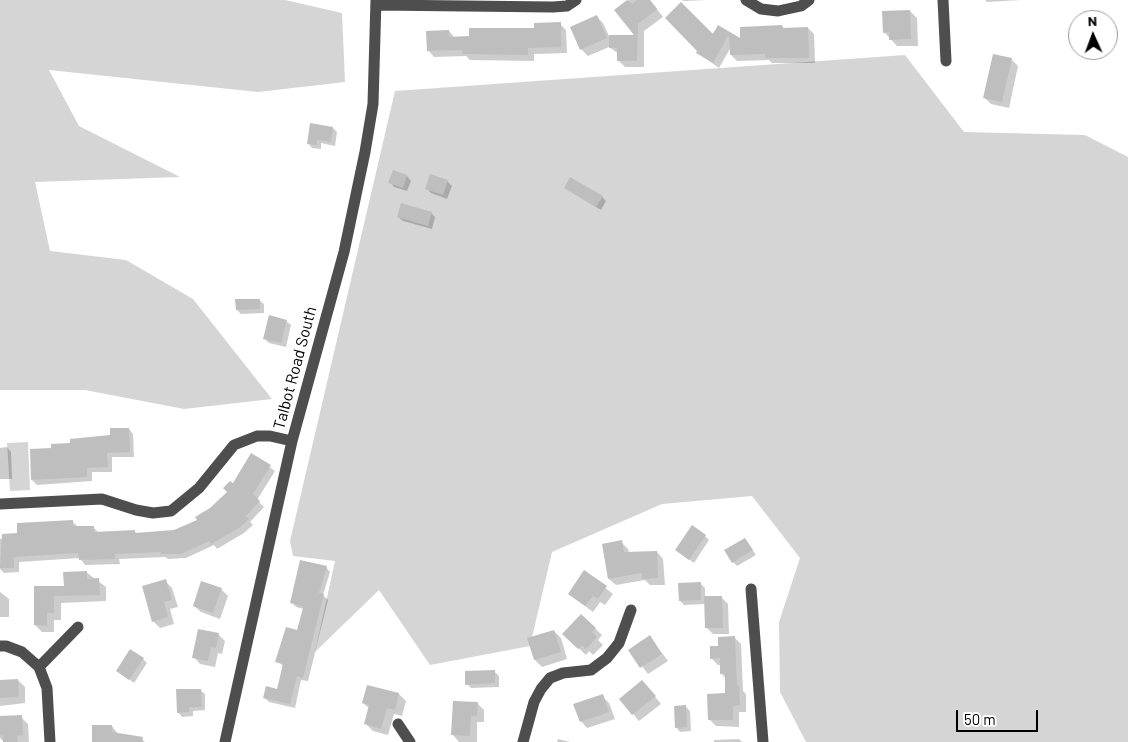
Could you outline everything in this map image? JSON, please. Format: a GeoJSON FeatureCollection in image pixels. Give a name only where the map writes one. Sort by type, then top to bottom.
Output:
{"type":"FeatureCollection","features":[{"type":"Feature","properties":{"kind":"street"},"geometry":{"type":"LineString","coordinates":[[377,3],[456,3],[553,8],[567,6],[576,0]]}},
{"type":"Feature","properties":{"kind":"street"},"geometry":{"type":"LineString","coordinates":[[746,0],[761,9],[778,11],[801,6],[809,0]]}},
{"type":"Feature","properties":{"kind":"street"},"geometry":{"type":"LineString","coordinates":[[943,0],[946,61]]}},
{"type":"Feature","properties":{"kind":"street","name":"Talbot Road South"},"geometry":{"type":"LineString","coordinates":[[224,742],[292,441],[344,252],[365,152],[373,104],[377,3]]}},
{"type":"Feature","properties":{"kind":"street"},"geometry":{"type":"LineString","coordinates":[[0,504],[102,499],[136,510],[153,513],[171,511],[199,488],[234,445],[257,436],[270,436],[292,441]]}},
{"type":"Feature","properties":{"kind":"street"},"geometry":{"type":"LineString","coordinates":[[752,589],[763,742]]}},
{"type":"Feature","properties":{"kind":"street"},"geometry":{"type":"LineString","coordinates":[[523,742],[534,702],[550,678],[563,673],[591,670],[607,658],[619,643],[631,610]]}},
{"type":"Feature","properties":{"kind":"street"},"geometry":{"type":"LineString","coordinates":[[39,668],[78,627]]}},
{"type":"Feature","properties":{"kind":"street"},"geometry":{"type":"LineString","coordinates":[[0,646],[6,646],[22,652],[39,668],[47,688],[50,742]]}},
{"type":"Feature","properties":{"kind":"street"},"geometry":{"type":"LineString","coordinates":[[398,724],[410,742]]}},
{"type":"Feature","properties":{"kind":"shaded area"},"geometry":{"type":"Polygon","coordinates":[[[0,0],[285,0],[342,13],[345,82],[258,92],[49,70],[79,126],[180,177],[35,182],[50,251],[126,260],[193,299],[272,399],[184,409],[85,390],[0,390],[0,0]]]}},
{"type":"Feature","properties":{"kind":"shaded area"},"geometry":{"type":"Polygon","coordinates":[[[905,55],[964,132],[1085,135],[1128,157],[1128,742],[806,742],[780,692],[779,622],[800,558],[752,496],[662,504],[552,552],[530,646],[430,665],[379,590],[315,652],[335,561],[293,556],[290,541],[395,91],[905,55]]]}},
{"type":"Feature","properties":{"kind":"shaded area"},"geometry":{"type":"Polygon","coordinates":[[[28,442],[30,490],[10,491],[7,443],[28,442]]]}},
{"type":"Feature","properties":{"kind":"building"},"geometry":{"type":"Polygon","coordinates":[[[627,0],[632,4],[637,0],[650,0],[657,9],[638,24],[637,61],[617,61],[617,48],[609,48],[609,35],[634,35],[614,10],[627,0]]]}},
{"type":"Feature","properties":{"kind":"building"},"geometry":{"type":"Polygon","coordinates":[[[681,2],[713,34],[718,25],[740,38],[740,27],[782,25],[783,28],[808,27],[809,58],[765,58],[765,54],[730,55],[729,34],[713,63],[696,53],[697,51],[665,18],[681,2]]]}},
{"type":"Feature","properties":{"kind":"building"},"geometry":{"type":"Polygon","coordinates":[[[910,10],[911,39],[889,40],[889,32],[883,33],[882,11],[910,10]]]}},
{"type":"Feature","properties":{"kind":"building"},"geometry":{"type":"Polygon","coordinates":[[[597,15],[607,38],[580,50],[570,27],[597,15]]]}},
{"type":"Feature","properties":{"kind":"building"},"geometry":{"type":"Polygon","coordinates":[[[561,22],[561,47],[528,48],[528,55],[463,54],[462,50],[427,51],[426,31],[449,30],[449,37],[469,36],[469,28],[534,28],[534,23],[561,22]]]}},
{"type":"Feature","properties":{"kind":"building"},"geometry":{"type":"Polygon","coordinates":[[[993,54],[1012,58],[1002,102],[983,98],[993,54]]]}},
{"type":"Feature","properties":{"kind":"building"},"geometry":{"type":"Polygon","coordinates":[[[310,123],[333,127],[331,142],[317,140],[317,145],[307,144],[310,123]]]}},
{"type":"Feature","properties":{"kind":"building"},"geometry":{"type":"Polygon","coordinates":[[[393,170],[407,175],[403,188],[388,183],[393,170]]]}},
{"type":"Feature","properties":{"kind":"building"},"geometry":{"type":"Polygon","coordinates":[[[430,174],[448,180],[443,195],[425,189],[430,174]]]}},
{"type":"Feature","properties":{"kind":"building"},"geometry":{"type":"Polygon","coordinates":[[[570,177],[603,196],[596,207],[564,188],[570,177]]]}},
{"type":"Feature","properties":{"kind":"building"},"geometry":{"type":"Polygon","coordinates":[[[401,203],[432,212],[428,226],[397,217],[401,203]]]}},
{"type":"Feature","properties":{"kind":"building"},"geometry":{"type":"Polygon","coordinates":[[[235,299],[260,299],[260,309],[236,310],[235,299]]]}},
{"type":"Feature","properties":{"kind":"building"},"geometry":{"type":"Polygon","coordinates":[[[269,315],[287,320],[281,343],[263,339],[269,315]]]}},
{"type":"Feature","properties":{"kind":"building"},"geometry":{"type":"Polygon","coordinates":[[[110,428],[129,428],[130,452],[107,453],[108,467],[87,468],[87,477],[31,480],[30,449],[51,448],[51,444],[70,443],[70,439],[110,435],[110,428]]]}},
{"type":"Feature","properties":{"kind":"building"},"geometry":{"type":"Polygon","coordinates":[[[251,453],[271,465],[253,494],[260,501],[246,516],[249,519],[239,528],[211,544],[209,541],[181,554],[161,554],[161,552],[115,554],[115,559],[79,560],[78,553],[14,557],[14,568],[0,568],[2,534],[17,533],[17,523],[73,520],[73,526],[94,526],[94,532],[135,530],[135,533],[174,530],[197,520],[195,517],[210,508],[227,492],[223,488],[230,481],[233,483],[251,453]]]}},
{"type":"Feature","properties":{"kind":"building"},"geometry":{"type":"Polygon","coordinates":[[[692,525],[706,535],[689,560],[675,550],[692,525]]]}},
{"type":"Feature","properties":{"kind":"building"},"geometry":{"type":"Polygon","coordinates":[[[745,538],[753,550],[732,563],[724,550],[745,538]]]}},
{"type":"Feature","properties":{"kind":"building"},"geometry":{"type":"Polygon","coordinates":[[[622,540],[624,552],[657,551],[658,578],[642,579],[642,573],[608,579],[602,544],[622,540]]]}},
{"type":"Feature","properties":{"kind":"building"},"geometry":{"type":"Polygon","coordinates":[[[300,560],[327,566],[319,593],[324,594],[303,678],[297,676],[290,704],[263,698],[266,686],[277,689],[283,664],[275,662],[286,627],[297,630],[303,608],[302,606],[290,603],[300,560]]]}},
{"type":"Feature","properties":{"kind":"building"},"geometry":{"type":"Polygon","coordinates":[[[584,570],[607,586],[598,599],[593,596],[585,606],[568,594],[584,570]]]}},
{"type":"Feature","properties":{"kind":"building"},"geometry":{"type":"Polygon","coordinates":[[[87,571],[87,579],[99,578],[100,595],[54,596],[54,613],[47,613],[47,626],[34,625],[34,586],[64,586],[63,572],[87,571]]]}},
{"type":"Feature","properties":{"kind":"building"},"geometry":{"type":"Polygon","coordinates":[[[166,579],[172,600],[164,602],[168,617],[152,622],[142,586],[166,579]]]}},
{"type":"Feature","properties":{"kind":"building"},"geometry":{"type":"Polygon","coordinates":[[[201,581],[222,588],[213,613],[193,606],[201,581]]]}},
{"type":"Feature","properties":{"kind":"building"},"geometry":{"type":"Polygon","coordinates":[[[701,582],[701,600],[679,601],[678,583],[701,582]]]}},
{"type":"Feature","properties":{"kind":"building"},"geometry":{"type":"Polygon","coordinates":[[[704,596],[722,596],[723,628],[705,628],[704,596]]]}},
{"type":"Feature","properties":{"kind":"building"},"geometry":{"type":"Polygon","coordinates":[[[581,614],[596,628],[592,632],[597,637],[586,649],[582,645],[578,649],[562,634],[581,614]]]}},
{"type":"Feature","properties":{"kind":"building"},"geometry":{"type":"Polygon","coordinates":[[[198,629],[219,633],[216,648],[211,647],[208,661],[192,658],[198,629]]]}},
{"type":"Feature","properties":{"kind":"building"},"geometry":{"type":"Polygon","coordinates":[[[554,630],[561,652],[534,660],[527,638],[554,630]]]}},
{"type":"Feature","properties":{"kind":"building"},"geometry":{"type":"Polygon","coordinates":[[[650,635],[662,654],[640,668],[628,650],[650,635]]]}},
{"type":"Feature","properties":{"kind":"building"},"geometry":{"type":"Polygon","coordinates":[[[735,636],[737,686],[739,686],[740,705],[733,706],[733,720],[708,720],[707,694],[725,693],[725,674],[720,674],[720,658],[710,659],[710,646],[718,646],[718,637],[735,636]]]}},
{"type":"Feature","properties":{"kind":"building"},"geometry":{"type":"Polygon","coordinates":[[[130,649],[144,658],[129,680],[116,671],[130,649]]]}},
{"type":"Feature","properties":{"kind":"building"},"geometry":{"type":"Polygon","coordinates":[[[495,670],[495,683],[465,685],[465,671],[495,670]]]}},
{"type":"Feature","properties":{"kind":"building"},"geometry":{"type":"Polygon","coordinates":[[[18,679],[19,697],[0,698],[0,680],[18,679]]]}},
{"type":"Feature","properties":{"kind":"building"},"geometry":{"type":"Polygon","coordinates":[[[642,680],[656,696],[632,715],[619,699],[642,680]]]}},
{"type":"Feature","properties":{"kind":"building"},"geometry":{"type":"Polygon","coordinates":[[[367,685],[399,693],[395,710],[387,708],[381,729],[364,724],[369,705],[362,703],[367,685]]]}},
{"type":"Feature","properties":{"kind":"building"},"geometry":{"type":"Polygon","coordinates":[[[176,689],[201,689],[202,707],[189,707],[189,712],[177,713],[176,689]]]}},
{"type":"Feature","properties":{"kind":"building"},"geometry":{"type":"Polygon","coordinates":[[[603,694],[609,712],[580,722],[573,704],[603,694]]]}},
{"type":"Feature","properties":{"kind":"building"},"geometry":{"type":"Polygon","coordinates":[[[453,701],[478,702],[477,716],[471,716],[470,736],[451,735],[453,701]]]}},
{"type":"Feature","properties":{"kind":"building"},"geometry":{"type":"Polygon","coordinates":[[[686,705],[687,727],[675,728],[674,706],[686,705]]]}},
{"type":"Feature","properties":{"kind":"building"},"geometry":{"type":"Polygon","coordinates":[[[22,715],[23,735],[17,736],[18,742],[3,742],[3,735],[0,736],[0,716],[22,715]]]}},
{"type":"Feature","properties":{"kind":"building"},"geometry":{"type":"Polygon","coordinates":[[[92,725],[112,725],[112,732],[143,737],[142,742],[92,742],[92,725]]]}}]}
